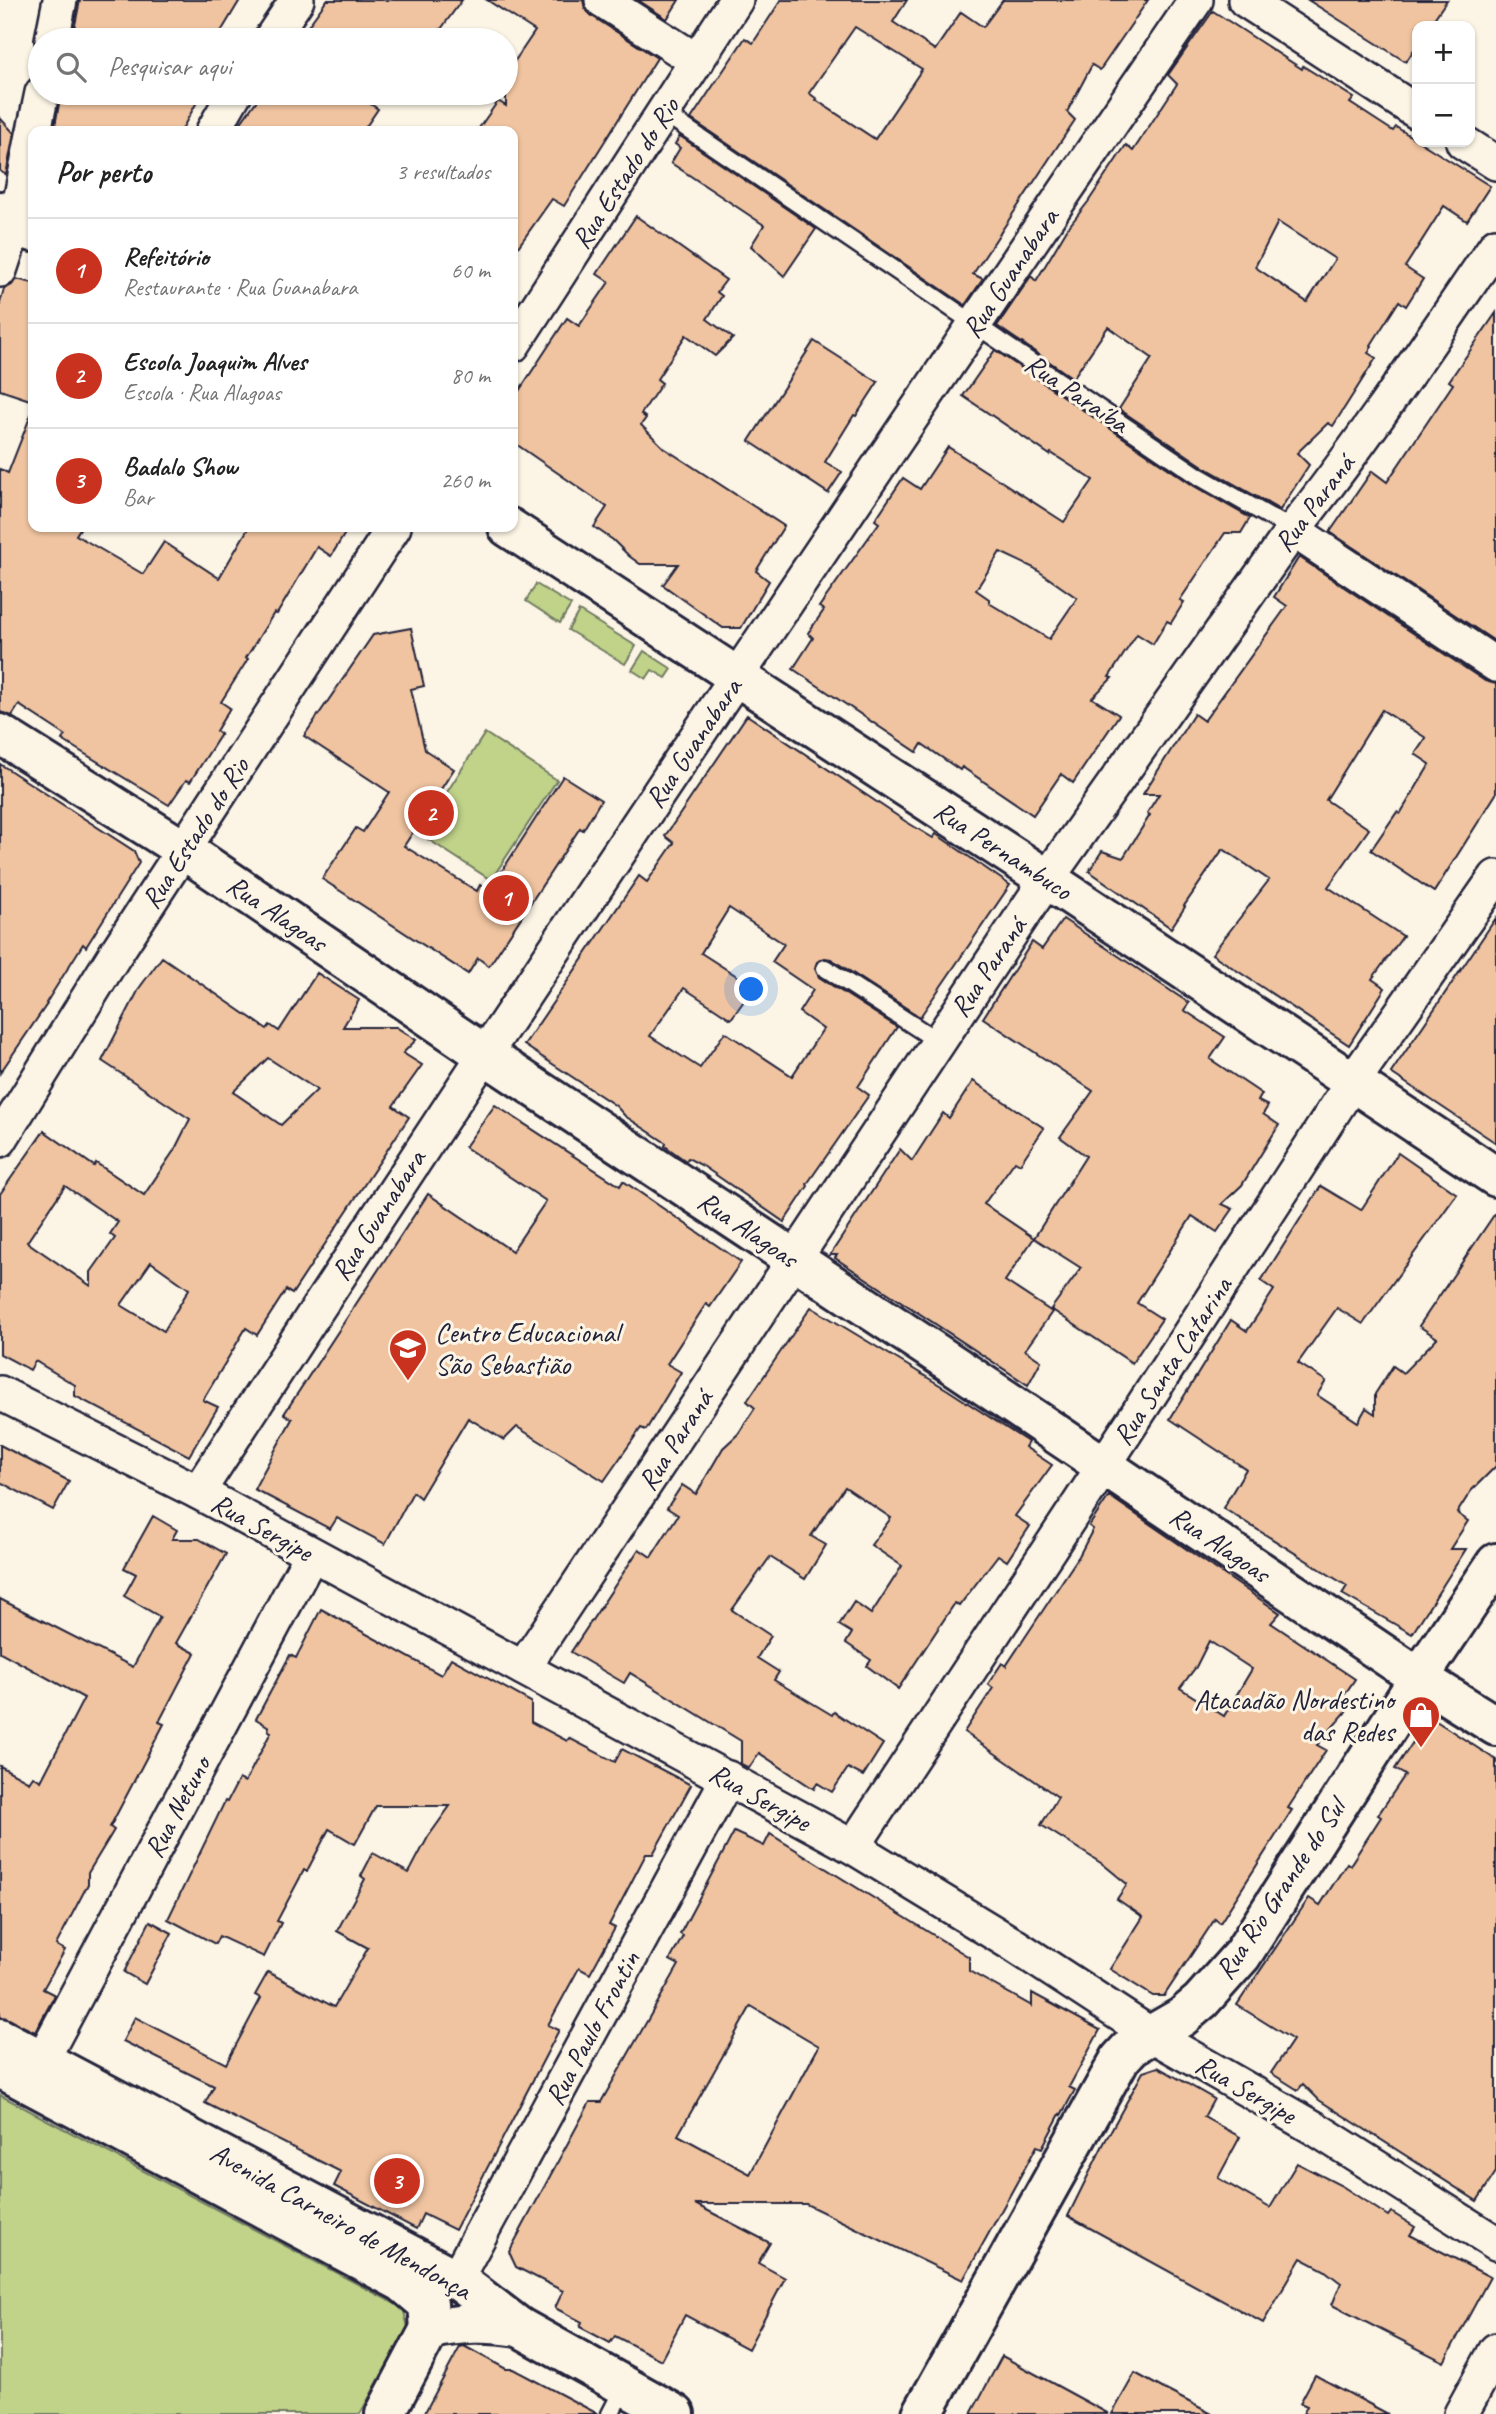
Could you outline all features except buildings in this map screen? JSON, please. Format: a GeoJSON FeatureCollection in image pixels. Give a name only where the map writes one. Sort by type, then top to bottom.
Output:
{"type":"FeatureCollection","features":[{"type":"Feature","properties":{"kind":"street"},"geometry":{"type":"LineString","coordinates":[[54,28],[60,0]]}},
{"type":"Feature","properties":{"kind":"street"},"geometry":{"type":"LineString","coordinates":[[278,28],[297,0]]}},
{"type":"Feature","properties":{"kind":"street"},"geometry":{"type":"LineString","coordinates":[[602,0],[697,61]]}},
{"type":"Feature","properties":{"kind":"street","name":"Rua Estado do Rio"},"geometry":{"type":"LineString","coordinates":[[518,337],[736,0]]}},
{"type":"Feature","properties":{"kind":"street","name":"Rua Guanabara"},"geometry":{"type":"LineString","coordinates":[[198,1492],[484,1054],[974,324],[1196,0]]}},
{"type":"Feature","properties":{"kind":"street"},"geometry":{"type":"LineString","coordinates":[[1245,0],[1412,109]]}},
{"type":"Feature","properties":{"kind":"street"},"geometry":{"type":"LineString","coordinates":[[35,126],[40,105]]}},
{"type":"Feature","properties":{"kind":"street"},"geometry":{"type":"LineString","coordinates":[[216,126],[228,105]]}},
{"type":"Feature","properties":{"kind":"street"},"geometry":{"type":"LineString","coordinates":[[1471,147],[1496,163]]}},
{"type":"Feature","properties":{"kind":"street"},"geometry":{"type":"LineString","coordinates":[[0,270],[16,222],[28,163]]}},
{"type":"Feature","properties":{"kind":"street","name":"Rua Paraná"},"geometry":{"type":"LineString","coordinates":[[523,1668],[1047,879],[1293,530],[1353,452],[1496,245]]}},
{"type":"Feature","properties":{"kind":"street","name":"Rua Paraíba"},"geometry":{"type":"LineString","coordinates":[[1293,530],[1496,665]]}},
{"type":"Feature","properties":{"kind":"street","name":"Rua Estado do Rio"},"geometry":{"type":"LineString","coordinates":[[0,1140],[114,956],[391,532]]}},
{"type":"Feature","properties":{"kind":"street","name":"Rua Pernambuco"},"geometry":{"type":"LineString","coordinates":[[516,532],[1354,1080],[1496,1177]]}},
{"type":"Feature","properties":{"kind":"street","name":"Rua Alagoas"},"geometry":{"type":"LineString","coordinates":[[0,734],[184,850],[484,1054],[1419,1678],[1496,1726]]}},
{"type":"Feature","properties":{"kind":"street","name":"Rua Santa Catarina"},"geometry":{"type":"LineString","coordinates":[[853,1847],[1354,1080],[1496,877]]}},
{"type":"Feature","properties":{"kind":"street","name":"Rua Sergipe"},"geometry":{"type":"LineString","coordinates":[[0,1393],[198,1492],[853,1847],[1014,1945],[1150,2034],[1316,2129],[1496,2243]]}},
{"type":"Feature","properties":{"kind":"street","name":"Rua Netuno"},"geometry":{"type":"LineString","coordinates":[[42,2060],[312,1555]]}},
{"type":"Feature","properties":{"kind":"street","name":"Rua Rio Grande do Sul"},"geometry":{"type":"LineString","coordinates":[[922,2414],[1120,2059],[1132,2046],[1182,2017],[1201,2001],[1242,1955],[1496,1563]]}},
{"type":"Feature","properties":{"kind":"street","name":"Rua Paulo Frontin"},"geometry":{"type":"LineString","coordinates":[[456,2279],[728,1778]]}},
{"type":"Feature","properties":{"kind":"street","name":"Avenida Carneiro de Mendonça"},"geometry":{"type":"LineString","coordinates":[[0,2038],[456,2279],[617,2400],[675,2414]]}},
{"type":"Feature","properties":{"kind":"street","name":"Avenida Carneiro de Mendonça"},"geometry":{"type":"LineString","coordinates":[[0,2068],[402,2282],[428,2304],[430,2329]]}},
{"type":"Feature","properties":{"kind":"street"},"geometry":{"type":"LineString","coordinates":[[385,2414],[430,2329],[466,2322],[489,2322],[519,2327]]}},
{"type":"Feature","properties":{"kind":"street"},"geometry":{"type":"LineString","coordinates":[[1461,2414],[1496,2350]]}},
{"type":"Feature","properties":{"kind":"lane","name":"Rua Paraíba"},"geometry":{"type":"LineString","coordinates":[[664,113],[1200,477],[1293,530]]}},
{"type":"Feature","properties":{"kind":"lane"},"geometry":{"type":"LineString","coordinates":[[824,968],[939,1042]]}},
{"type":"Feature","properties":{"kind":"green space"},"geometry":{"type":"Polygon","coordinates":[[[536,584],[571,605],[560,623],[526,601],[536,584]]]}},
{"type":"Feature","properties":{"kind":"green space"},"geometry":{"type":"Polygon","coordinates":[[[579,611],[636,646],[625,664],[568,630],[579,611]]]}},
{"type":"Feature","properties":{"kind":"green space"},"geometry":{"type":"Polygon","coordinates":[[[644,651],[672,669],[666,678],[652,670],[646,679],[632,670],[644,651]]]}},
{"type":"Feature","properties":{"kind":"green space"},"geometry":{"type":"Polygon","coordinates":[[[485,733],[557,780],[491,880],[420,834],[485,733]]]}},
{"type":"Feature","properties":{"kind":"green space"},"geometry":{"type":"Polygon","coordinates":[[[0,2095],[403,2308],[408,2327],[360,2414],[0,2414],[0,2095]]]}},
{"type":"Feature","properties":{"kind":"place","name":"Escola Joaquim Alves"},"geometry":{"type":"Point","coordinates":[431,813]}},
{"type":"Feature","properties":{"kind":"place","name":"Refeitório"},"geometry":{"type":"Point","coordinates":[506,898]}},
{"type":"Feature","properties":{"kind":"place","name":"Centro Educacional São Sebastião"},"geometry":{"type":"Point","coordinates":[408,1382]}},
{"type":"Feature","properties":{"kind":"place","name":"Atacadão Nordestino das Redes"},"geometry":{"type":"Point","coordinates":[1421,1749]}},
{"type":"Feature","properties":{"kind":"place","name":"Badalo Show"},"geometry":{"type":"Point","coordinates":[397,2181]}}]}
